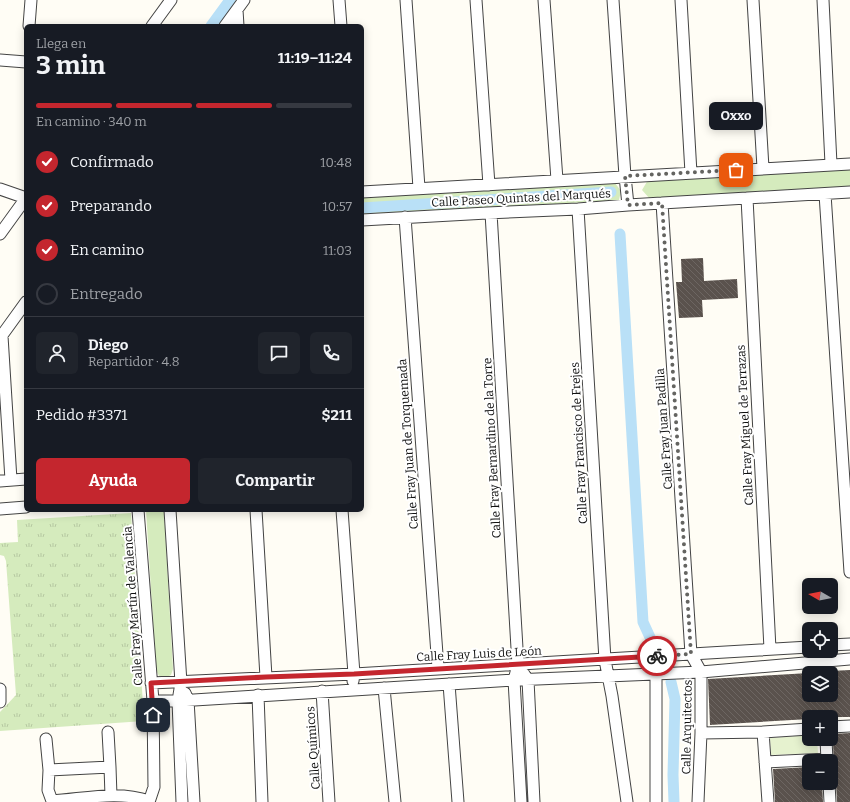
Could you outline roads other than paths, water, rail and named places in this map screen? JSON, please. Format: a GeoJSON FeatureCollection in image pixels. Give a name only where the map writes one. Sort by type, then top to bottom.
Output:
{"type":"FeatureCollection","features":[{"type":"Feature","properties":{"kind":"street"},"geometry":{"type":"LineString","coordinates":[[29,24],[31,0]]}},
{"type":"Feature","properties":{"kind":"street"},"geometry":{"type":"LineString","coordinates":[[153,24],[171,0]]}},
{"type":"Feature","properties":{"kind":"street"},"geometry":{"type":"LineString","coordinates":[[226,24],[244,0]]}},
{"type":"Feature","properties":{"kind":"street"},"geometry":{"type":"LineString","coordinates":[[339,0],[341,24]]}},
{"type":"Feature","properties":{"kind":"street"},"geometry":{"type":"LineString","coordinates":[[406,0],[419,188]]}},
{"type":"Feature","properties":{"kind":"street"},"geometry":{"type":"LineString","coordinates":[[476,0],[489,185]]}},
{"type":"Feature","properties":{"kind":"street"},"geometry":{"type":"LineString","coordinates":[[544,0],[557,180]]}},
{"type":"Feature","properties":{"kind":"street"},"geometry":{"type":"LineString","coordinates":[[613,0],[628,205]]}},
{"type":"Feature","properties":{"kind":"street"},"geometry":{"type":"LineString","coordinates":[[681,0],[691,173]]}},
{"type":"Feature","properties":{"kind":"street"},"geometry":{"type":"LineString","coordinates":[[753,0],[763,168]]}},
{"type":"Feature","properties":{"kind":"street"},"geometry":{"type":"LineString","coordinates":[[823,0],[831,164]]}},
{"type":"Feature","properties":{"kind":"street"},"geometry":{"type":"LineString","coordinates":[[237,10],[238,24]]}},
{"type":"Feature","properties":{"kind":"street"},"geometry":{"type":"LineString","coordinates":[[0,60],[24,61]]}},
{"type":"Feature","properties":{"kind":"street","name":"Calle Paseo Quintas del Marqués"},"geometry":{"type":"LineString","coordinates":[[364,192],[850,164]]}},
{"type":"Feature","properties":{"kind":"street"},"geometry":{"type":"LineString","coordinates":[[0,189],[24,197]]}},
{"type":"Feature","properties":{"kind":"street","name":"Calle Paseo Quintas del Marqués"},"geometry":{"type":"LineString","coordinates":[[364,220],[578,209],[850,192]]}},
{"type":"Feature","properties":{"kind":"street"},"geometry":{"type":"LineString","coordinates":[[825,194],[850,572]]}},
{"type":"Feature","properties":{"kind":"street","name":"Calle Fray Miguel de Terrazas"},"geometry":{"type":"LineString","coordinates":[[747,198],[770,649]]}},
{"type":"Feature","properties":{"kind":"street"},"geometry":{"type":"LineString","coordinates":[[0,234],[24,201]]}},
{"type":"Feature","properties":{"kind":"street","name":"Calle Fray Juan Padilla"},"geometry":{"type":"LineString","coordinates":[[662,203],[691,654]]}},
{"type":"Feature","properties":{"kind":"street","name":"Calle Fray Francisco de Frejes"},"geometry":{"type":"LineString","coordinates":[[578,209],[605,660],[612,696],[627,802]]}},
{"type":"Feature","properties":{"kind":"street","name":"Calle Fray Bernardino de la Torre"},"geometry":{"type":"LineString","coordinates":[[491,213],[518,665],[514,680],[521,802]]}},
{"type":"Feature","properties":{"kind":"street","name":"Calle Fray Juan de Torquemada"},"geometry":{"type":"LineString","coordinates":[[405,217],[438,668]]}},
{"type":"Feature","properties":{"kind":"street"},"geometry":{"type":"LineString","coordinates":[[11,480],[1,337],[24,305]]}},
{"type":"Feature","properties":{"kind":"street"},"geometry":{"type":"LineString","coordinates":[[0,481],[24,479]]}},
{"type":"Feature","properties":{"kind":"street"},"geometry":{"type":"LineString","coordinates":[[0,509],[24,507]]}},
{"type":"Feature","properties":{"kind":"street","name":"Calle Fray Martín de Valencia"},"geometry":{"type":"LineString","coordinates":[[138,512],[153,701],[154,787],[149,801]]}},
{"type":"Feature","properties":{"kind":"street"},"geometry":{"type":"LineString","coordinates":[[170,512],[181,683],[194,802]]}},
{"type":"Feature","properties":{"kind":"street"},"geometry":{"type":"LineString","coordinates":[[256,512],[266,677]]}},
{"type":"Feature","properties":{"kind":"street"},"geometry":{"type":"LineString","coordinates":[[342,512],[354,674],[350,690]]}},
{"type":"Feature","properties":{"kind":"street"},"geometry":{"type":"LineString","coordinates":[[838,645],[850,644]]}},
{"type":"Feature","properties":{"kind":"street","name":"Calle Fray Luis de León"},"geometry":{"type":"LineString","coordinates":[[151,683],[181,683],[266,677],[354,674],[802,647]]}},
{"type":"Feature","properties":{"kind":"street","name":"Calle Arquitectos"},"geometry":{"type":"LineString","coordinates":[[691,654],[701,672],[701,733],[698,802]]}},
{"type":"Feature","properties":{"kind":"street"},"geometry":{"type":"LineString","coordinates":[[656,656],[656,802]]}},
{"type":"Feature","properties":{"kind":"street"},"geometry":{"type":"LineString","coordinates":[[153,701],[607,675],[701,672],[850,659]]}},
{"type":"Feature","properties":{"kind":"street"},"geometry":{"type":"LineString","coordinates":[[518,665],[528,680],[534,802]]}},
{"type":"Feature","properties":{"kind":"street"},"geometry":{"type":"LineString","coordinates":[[449,684],[458,802]]}},
{"type":"Feature","properties":{"kind":"street"},"geometry":{"type":"LineString","coordinates":[[384,688],[395,802]]}},
{"type":"Feature","properties":{"kind":"street"},"geometry":{"type":"LineString","coordinates":[[0,689],[0,702]]}},
{"type":"Feature","properties":{"kind":"street","name":"Calle Químicos"},"geometry":{"type":"LineString","coordinates":[[322,691],[329,802]]}},
{"type":"Feature","properties":{"kind":"street"},"geometry":{"type":"LineString","coordinates":[[258,695],[262,802]]}},
{"type":"Feature","properties":{"kind":"street"},"geometry":{"type":"LineString","coordinates":[[182,802],[183,700]]}},
{"type":"Feature","properties":{"kind":"street"},"geometry":{"type":"LineString","coordinates":[[838,727],[850,726]]}},
{"type":"Feature","properties":{"kind":"street"},"geometry":{"type":"LineString","coordinates":[[701,733],[802,729]]}},
{"type":"Feature","properties":{"kind":"street"},"geometry":{"type":"LineString","coordinates":[[108,732],[111,796]]}},
{"type":"Feature","properties":{"kind":"street"},"geometry":{"type":"LineString","coordinates":[[763,732],[768,802]]}},
{"type":"Feature","properties":{"kind":"street"},"geometry":{"type":"LineString","coordinates":[[46,739],[49,770],[48,790],[52,801],[111,796],[132,796],[149,801]]}},
{"type":"Feature","properties":{"kind":"street"},"geometry":{"type":"LineString","coordinates":[[765,762],[802,761]]}},
{"type":"Feature","properties":{"kind":"street"},"geometry":{"type":"LineString","coordinates":[[49,770],[110,767]]}},
{"type":"Feature","properties":{"kind":"street"},"geometry":{"type":"LineString","coordinates":[[829,790],[830,802]]}},
{"type":"Feature","properties":{"kind":"waterway"},"geometry":{"type":"LineString","coordinates":[[212,24],[230,0]]}},
{"type":"Feature","properties":{"kind":"waterway"},"geometry":{"type":"LineString","coordinates":[[364,208],[611,192]]}},
{"type":"Feature","properties":{"kind":"waterway"},"geometry":{"type":"LineString","coordinates":[[620,234],[643,622],[654,646]]}},
{"type":"Feature","properties":{"kind":"waterway"},"geometry":{"type":"LineString","coordinates":[[671,682],[675,699],[673,775],[674,802]]}},
{"type":"Feature","properties":{"kind":"place","name":"Oxxo"},"geometry":{"type":"Point","coordinates":[736,170]}}]}
